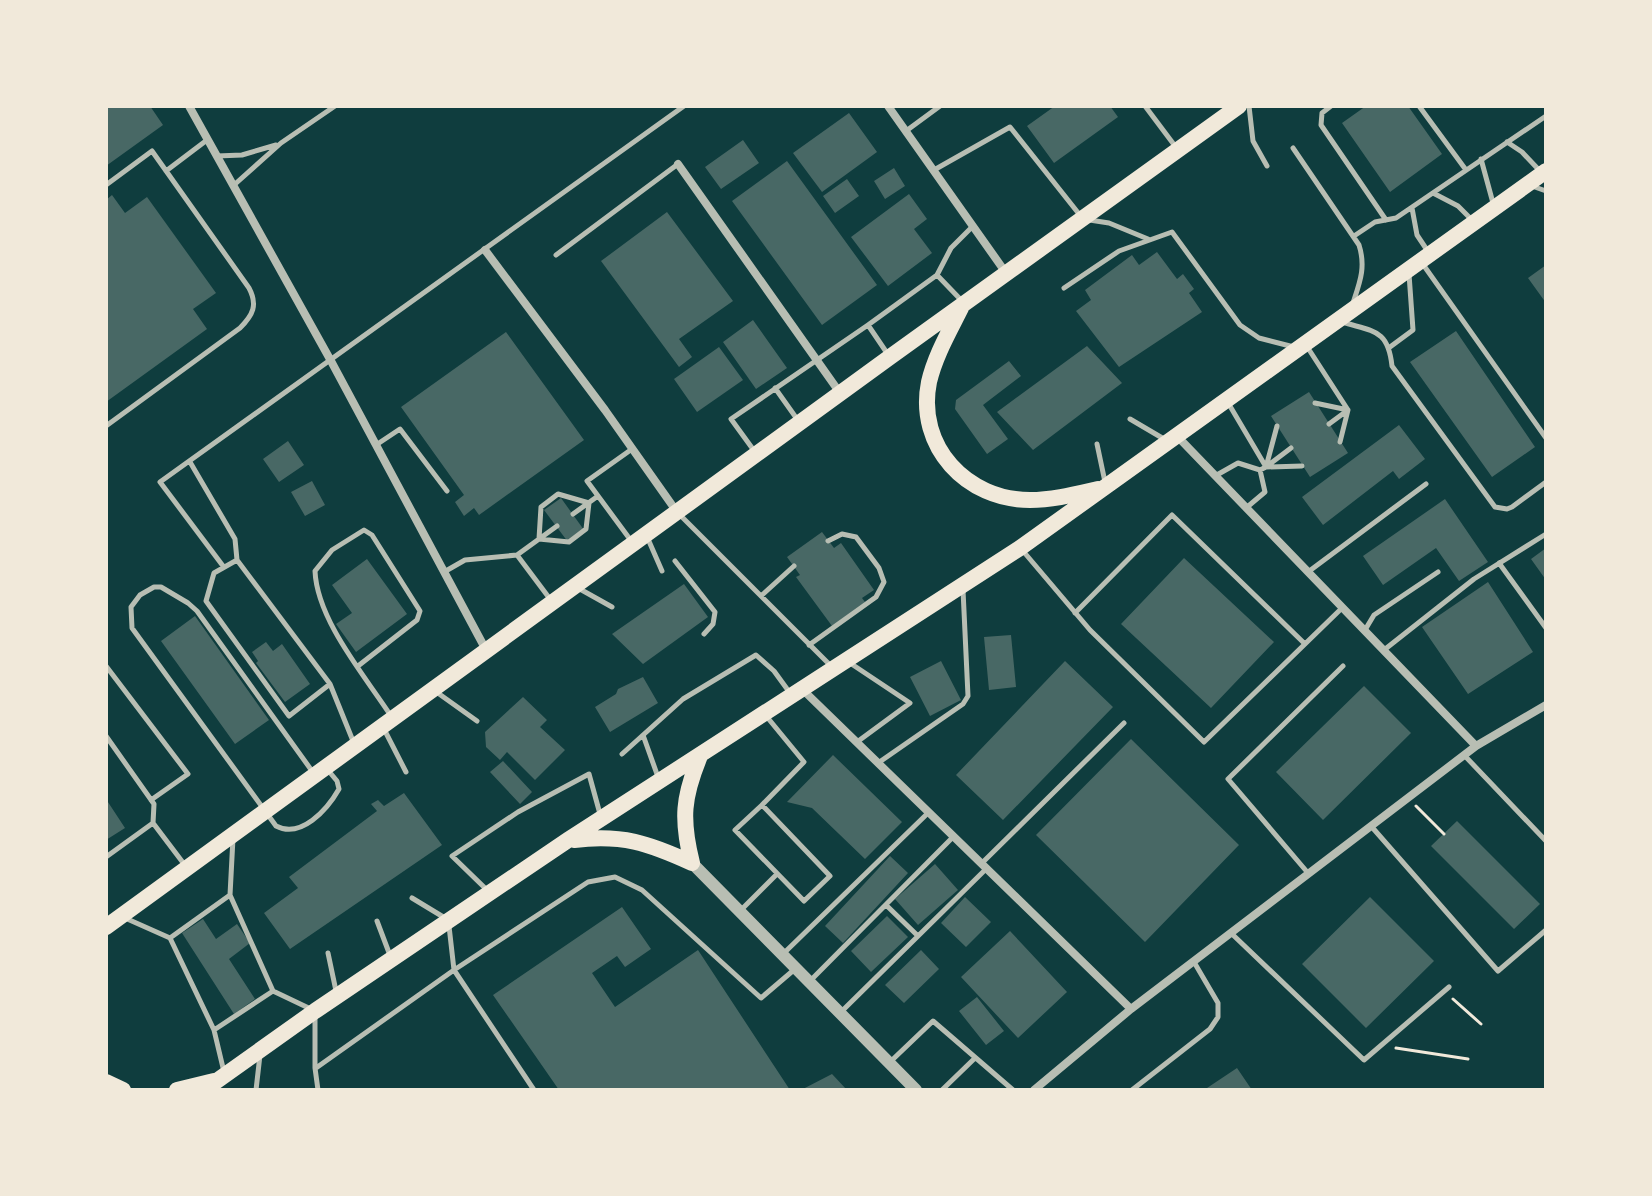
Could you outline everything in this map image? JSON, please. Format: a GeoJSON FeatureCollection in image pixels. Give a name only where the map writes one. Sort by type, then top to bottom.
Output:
{"type":"FeatureCollection","features":[{"type":"Feature","properties":{"kind":"highway"},"geometry":{"type":"LineString","coordinates":[[106,927],[1239,106]]}},
{"type":"Feature","properties":{"kind":"highway"},"geometry":{"type":"LineString","coordinates":[[177,1090],[215,1082],[568,840],[963,587],[1527,184],[1545,179]]}},
{"type":"Feature","properties":{"kind":"highway"},"geometry":{"type":"LineString","coordinates":[[964,303],[932,372],[927,398],[933,437],[950,466],[979,490],[1004,498],[1045,499],[1106,487]]}},
{"type":"Feature","properties":{"kind":"highway"},"geometry":{"type":"LineString","coordinates":[[692,863],[685,835],[684,803],[700,756]]}},
{"type":"Feature","properties":{"kind":"highway"},"geometry":{"type":"LineString","coordinates":[[568,840],[608,836],[633,839],[692,863]]}},
{"type":"Feature","properties":{"kind":"highway"},"geometry":{"type":"LineString","coordinates":[[106,1082],[123,1090]]}},
{"type":"Feature","properties":{"kind":"street"},"geometry":{"type":"LineString","coordinates":[[189,106],[331,361],[486,650]]}},
{"type":"Feature","properties":{"kind":"street"},"geometry":{"type":"LineString","coordinates":[[888,106],[1006,273]]}},
{"type":"Feature","properties":{"kind":"street"},"geometry":{"type":"LineString","coordinates":[[678,164],[840,393]]}},
{"type":"Feature","properties":{"kind":"street"},"geometry":{"type":"LineString","coordinates":[[485,250],[677,512]]}},
{"type":"Feature","properties":{"kind":"street"},"geometry":{"type":"LineString","coordinates":[[1173,439],[1245,508],[1476,746]]}},
{"type":"Feature","properties":{"kind":"street"},"geometry":{"type":"LineString","coordinates":[[798,693],[857,742],[1131,1009]]}},
{"type":"Feature","properties":{"kind":"street"},"geometry":{"type":"LineString","coordinates":[[1034,1090],[1131,1009],[1464,755],[1546,705]]}},
{"type":"Feature","properties":{"kind":"street"},"geometry":{"type":"LineString","coordinates":[[692,863],[916,1090]]}},
{"type":"Feature","properties":{"kind":"lane"},"geometry":{"type":"LineString","coordinates":[[234,185],[281,143],[335,106]]}},
{"type":"Feature","properties":{"kind":"lane"},"geometry":{"type":"LineString","coordinates":[[223,566],[160,482],[684,106]]}},
{"type":"Feature","properties":{"kind":"lane"},"geometry":{"type":"LineString","coordinates":[[906,131],[940,106]]}},
{"type":"Feature","properties":{"kind":"lane"},"geometry":{"type":"LineString","coordinates":[[1145,106],[1178,150]]}},
{"type":"Feature","properties":{"kind":"lane"},"geometry":{"type":"LineString","coordinates":[[1249,106],[1253,141],[1267,166]]}},
{"type":"Feature","properties":{"kind":"lane"},"geometry":{"type":"LineString","coordinates":[[1331,106],[1322,113],[1323,130],[1386,220]]}},
{"type":"Feature","properties":{"kind":"lane"},"geometry":{"type":"LineString","coordinates":[[1419,106],[1466,170]]}},
{"type":"Feature","properties":{"kind":"lane"},"geometry":{"type":"LineString","coordinates":[[1354,236],[1375,222],[1396,218],[1546,116]]}},
{"type":"Feature","properties":{"kind":"lane"},"geometry":{"type":"LineString","coordinates":[[933,170],[1010,127],[1083,219],[1109,223],[1148,239]]}},
{"type":"Feature","properties":{"kind":"lane"},"geometry":{"type":"LineString","coordinates":[[166,171],[208,139]]}},
{"type":"Feature","properties":{"kind":"lane"},"geometry":{"type":"LineString","coordinates":[[1507,142],[1522,152],[1545,179]]}},
{"type":"Feature","properties":{"kind":"lane"},"geometry":{"type":"LineString","coordinates":[[217,156],[242,155],[281,143]]}},
{"type":"Feature","properties":{"kind":"lane"},"geometry":{"type":"LineString","coordinates":[[1293,148],[1354,236],[1364,259],[1363,269],[1343,316],[1380,334],[1390,347],[1392,366],[1495,507],[1512,507],[1546,482]]}},
{"type":"Feature","properties":{"kind":"lane"},"geometry":{"type":"LineString","coordinates":[[106,185],[152,151],[254,298],[254,309],[240,328],[106,426]]}},
{"type":"Feature","properties":{"kind":"lane"},"geometry":{"type":"LineString","coordinates":[[1481,159],[1494,208]]}},
{"type":"Feature","properties":{"kind":"lane"},"geometry":{"type":"LineString","coordinates":[[556,255],[678,164]]}},
{"type":"Feature","properties":{"kind":"lane"},"geometry":{"type":"LineString","coordinates":[[1433,193],[1458,206],[1473,223]]}},
{"type":"Feature","properties":{"kind":"lane"},"geometry":{"type":"LineString","coordinates":[[1390,347],[1413,330],[1420,261],[1412,207]]}},
{"type":"Feature","properties":{"kind":"lane"},"geometry":{"type":"LineString","coordinates":[[756,454],[731,419],[937,275],[951,248],[973,226]]}},
{"type":"Feature","properties":{"kind":"lane"},"geometry":{"type":"LineString","coordinates":[[1064,288],[1110,256],[1172,232],[1245,330],[1259,338],[1302,346],[1348,410],[1340,442]]}},
{"type":"Feature","properties":{"kind":"lane"},"geometry":{"type":"LineString","coordinates":[[1420,261],[1546,438]]}},
{"type":"Feature","properties":{"kind":"lane"},"geometry":{"type":"LineString","coordinates":[[937,275],[964,303]]}},
{"type":"Feature","properties":{"kind":"lane"},"geometry":{"type":"LineString","coordinates":[[868,325],[890,357]]}},
{"type":"Feature","properties":{"kind":"lane"},"geometry":{"type":"LineString","coordinates":[[775,388],[800,423]]}},
{"type":"Feature","properties":{"kind":"lane"},"geometry":{"type":"LineString","coordinates":[[1226,400],[1263,468]]}},
{"type":"Feature","properties":{"kind":"lane"},"geometry":{"type":"LineString","coordinates":[[1315,403],[1348,410]]}},
{"type":"Feature","properties":{"kind":"lane"},"geometry":{"type":"LineString","coordinates":[[1329,424],[1348,410]]}},
{"type":"Feature","properties":{"kind":"lane"},"geometry":{"type":"LineString","coordinates":[[1130,419],[1173,439]]}},
{"type":"Feature","properties":{"kind":"lane"},"geometry":{"type":"LineString","coordinates":[[1245,508],[1265,492],[1263,468],[1277,426]]}},
{"type":"Feature","properties":{"kind":"lane"},"geometry":{"type":"LineString","coordinates":[[376,445],[400,429],[447,491]]}},
{"type":"Feature","properties":{"kind":"lane"},"geometry":{"type":"LineString","coordinates":[[1097,444],[1106,487]]}},
{"type":"Feature","properties":{"kind":"lane"},"geometry":{"type":"LineString","coordinates":[[1263,468],[1291,448]]}},
{"type":"Feature","properties":{"kind":"lane"},"geometry":{"type":"LineString","coordinates":[[632,449],[587,481],[640,539],[662,571]]}},
{"type":"Feature","properties":{"kind":"lane"},"geometry":{"type":"LineString","coordinates":[[190,462],[235,539],[237,560],[330,684],[355,746]]}},
{"type":"Feature","properties":{"kind":"lane"},"geometry":{"type":"LineString","coordinates":[[1214,477],[1238,463],[1263,468],[1302,466]]}},
{"type":"Feature","properties":{"kind":"lane"},"geometry":{"type":"LineString","coordinates":[[1307,572],[1426,484]]}},
{"type":"Feature","properties":{"kind":"lane"},"geometry":{"type":"LineString","coordinates":[[539,539],[541,507],[558,494],[589,503]]}},
{"type":"Feature","properties":{"kind":"lane"},"geometry":{"type":"LineString","coordinates":[[573,514],[598,496]]}},
{"type":"Feature","properties":{"kind":"lane"},"geometry":{"type":"LineString","coordinates":[[539,539],[569,542],[586,529],[589,503]]}},
{"type":"Feature","properties":{"kind":"lane"},"geometry":{"type":"LineString","coordinates":[[677,512],[809,645],[910,703],[857,742]]}},
{"type":"Feature","properties":{"kind":"lane"},"geometry":{"type":"LineString","coordinates":[[1074,613],[1172,515],[1305,644]]}},
{"type":"Feature","properties":{"kind":"lane"},"geometry":{"type":"LineString","coordinates":[[444,572],[465,560],[517,555],[557,526]]}},
{"type":"Feature","properties":{"kind":"lane"},"geometry":{"type":"LineString","coordinates":[[358,666],[417,620],[420,611],[372,535],[364,530],[332,550],[315,571],[315,583],[330,621],[387,722],[406,772]]}},
{"type":"Feature","properties":{"kind":"lane"},"geometry":{"type":"LineString","coordinates":[[809,645],[876,597],[884,582],[879,568],[856,537],[842,534],[828,541]]}},
{"type":"Feature","properties":{"kind":"lane"},"geometry":{"type":"LineString","coordinates":[[1383,650],[1462,588],[1546,534]]}},
{"type":"Feature","properties":{"kind":"lane"},"geometry":{"type":"LineString","coordinates":[[1020,548],[1074,613],[1204,742],[1342,608]]}},
{"type":"Feature","properties":{"kind":"lane"},"geometry":{"type":"LineString","coordinates":[[517,555],[552,602]]}},
{"type":"Feature","properties":{"kind":"lane"},"geometry":{"type":"LineString","coordinates":[[237,560],[214,573],[206,601],[289,716],[330,684]]}},
{"type":"Feature","properties":{"kind":"lane"},"geometry":{"type":"LineString","coordinates":[[675,561],[715,612],[713,624],[704,634]]}},
{"type":"Feature","properties":{"kind":"lane"},"geometry":{"type":"LineString","coordinates":[[1499,563],[1546,628]]}},
{"type":"Feature","properties":{"kind":"lane"},"geometry":{"type":"LineString","coordinates":[[761,596],[794,566]]}},
{"type":"Feature","properties":{"kind":"lane"},"geometry":{"type":"LineString","coordinates":[[1364,631],[1374,615],[1438,572]]}},
{"type":"Feature","properties":{"kind":"lane"},"geometry":{"type":"LineString","coordinates":[[575,586],[612,607]]}},
{"type":"Feature","properties":{"kind":"lane"},"geometry":{"type":"LineString","coordinates":[[154,587],[161,587],[197,611],[320,771],[337,781],[339,789],[333,800],[293,831],[276,826],[132,628],[131,607],[140,595],[154,587]]}},
{"type":"Feature","properties":{"kind":"lane"},"geometry":{"type":"LineString","coordinates":[[878,763],[963,704],[968,696],[963,587]]}},
{"type":"Feature","properties":{"kind":"lane"},"geometry":{"type":"LineString","coordinates":[[622,754],[683,699],[756,655],[798,693]]}},
{"type":"Feature","properties":{"kind":"lane"},"geometry":{"type":"LineString","coordinates":[[106,666],[188,774],[151,800]]}},
{"type":"Feature","properties":{"kind":"lane"},"geometry":{"type":"LineString","coordinates":[[1309,874],[1228,779],[1343,666]]}},
{"type":"Feature","properties":{"kind":"lane"},"geometry":{"type":"LineString","coordinates":[[433,690],[477,721]]}},
{"type":"Feature","properties":{"kind":"lane"},"geometry":{"type":"LineString","coordinates":[[762,805],[830,876],[804,901],[735,830],[804,762],[765,714]]}},
{"type":"Feature","properties":{"kind":"lane"},"geometry":{"type":"LineString","coordinates":[[839,1014],[1124,723]]}},
{"type":"Feature","properties":{"kind":"lane"},"geometry":{"type":"LineString","coordinates":[[643,735],[659,782]]}},
{"type":"Feature","properties":{"kind":"lane"},"geometry":{"type":"LineString","coordinates":[[106,736],[154,804],[153,823],[188,868]]}},
{"type":"Feature","properties":{"kind":"lane"},"geometry":{"type":"LineString","coordinates":[[1464,755],[1546,841]]}},
{"type":"Feature","properties":{"kind":"lane"},"geometry":{"type":"LineString","coordinates":[[490,892],[452,856],[518,812],[589,774],[601,820]]}},
{"type":"Feature","properties":{"kind":"lane"},"geometry":{"type":"LineString","coordinates":[[782,955],[929,812]]}},
{"type":"Feature","properties":{"kind":"lane"},"geometry":{"type":"LineString","coordinates":[[106,857],[153,823]]}},
{"type":"Feature","properties":{"kind":"lane"},"geometry":{"type":"LineString","coordinates":[[1371,826],[1498,971],[1546,930]]}},
{"type":"Feature","properties":{"kind":"lane"},"geometry":{"type":"LineString","coordinates":[[234,834],[230,895],[273,991],[315,1011],[318,1090]]}},
{"type":"Feature","properties":{"kind":"lane"},"geometry":{"type":"LineString","coordinates":[[809,982],[954,836]]}},
{"type":"Feature","properties":{"kind":"lane"},"geometry":{"type":"LineString","coordinates":[[739,911],[777,874]]}},
{"type":"Feature","properties":{"kind":"lane"},"geometry":{"type":"LineString","coordinates":[[315,1068],[454,970],[588,882],[615,877],[642,890],[761,998],[795,969]]}},
{"type":"Feature","properties":{"kind":"lane"},"geometry":{"type":"LineString","coordinates":[[170,938],[230,895]]}},
{"type":"Feature","properties":{"kind":"lane"},"geometry":{"type":"LineString","coordinates":[[412,898],[449,920],[454,970],[534,1090]]}},
{"type":"Feature","properties":{"kind":"lane"},"geometry":{"type":"LineString","coordinates":[[886,905],[918,936]]}},
{"type":"Feature","properties":{"kind":"lane"},"geometry":{"type":"LineString","coordinates":[[121,916],[170,938],[214,1030],[215,1082]]}},
{"type":"Feature","properties":{"kind":"lane"},"geometry":{"type":"LineString","coordinates":[[377,921],[392,959]]}},
{"type":"Feature","properties":{"kind":"lane"},"geometry":{"type":"LineString","coordinates":[[1231,933],[1364,1060],[1447,989]]}},
{"type":"Feature","properties":{"kind":"lane"},"geometry":{"type":"LineString","coordinates":[[328,953],[337,996]]}},
{"type":"Feature","properties":{"kind":"lane"},"geometry":{"type":"LineString","coordinates":[[1132,1090],[1210,1029],[1218,1017],[1218,1003],[1194,961]]}},
{"type":"Feature","properties":{"kind":"lane"},"geometry":{"type":"LineString","coordinates":[[214,1030],[273,991]]}},
{"type":"Feature","properties":{"kind":"lane"},"geometry":{"type":"LineString","coordinates":[[889,1063],[933,1021],[1013,1090]]}},
{"type":"Feature","properties":{"kind":"lane"},"geometry":{"type":"LineString","coordinates":[[256,1090],[260,1049]]}},
{"type":"Feature","properties":{"kind":"lane"},"geometry":{"type":"LineString","coordinates":[[942,1090],[974,1059]]}},
{"type":"Feature","properties":{"kind":"path"},"geometry":{"type":"LineString","coordinates":[[1408,798],[1444,834]]}},
{"type":"Feature","properties":{"kind":"path"},"geometry":{"type":"LineString","coordinates":[[1447,989],[1481,1024]]}},
{"type":"Feature","properties":{"kind":"path"},"geometry":{"type":"LineString","coordinates":[[1381,1045],[1468,1059]]}},
{"type":"Feature","properties":{"kind":"building"},"geometry":{"type":"Polygon","coordinates":[[[106,106],[150,106],[163,125],[106,166],[106,106]]]}},
{"type":"Feature","properties":{"kind":"building"},"geometry":{"type":"Polygon","coordinates":[[[1055,106],[1110,106],[1118,117],[1054,163],[1027,126],[1055,106]]]}},
{"type":"Feature","properties":{"kind":"building"},"geometry":{"type":"Polygon","coordinates":[[[1366,106],[1408,106],[1442,154],[1390,192],[1342,123],[1366,106]]]}},
{"type":"Feature","properties":{"kind":"building"},"geometry":{"type":"Polygon","coordinates":[[[849,113],[877,152],[822,192],[793,153],[849,113]]]}},
{"type":"Feature","properties":{"kind":"building"},"geometry":{"type":"Polygon","coordinates":[[[743,140],[759,163],[721,189],[705,167],[743,140]]]}},
{"type":"Feature","properties":{"kind":"building"},"geometry":{"type":"Polygon","coordinates":[[[787,161],[877,285],[822,325],[732,201],[787,161]]]}},
{"type":"Feature","properties":{"kind":"building"},"geometry":{"type":"Polygon","coordinates":[[[894,168],[905,186],[885,199],[874,181],[894,168]]]}},
{"type":"Feature","properties":{"kind":"building"},"geometry":{"type":"Polygon","coordinates":[[[847,179],[859,196],[835,213],[823,196],[847,179]]]}},
{"type":"Feature","properties":{"kind":"building"},"geometry":{"type":"Polygon","coordinates":[[[909,194],[927,219],[914,229],[932,253],[888,286],[851,237],[909,194]]]}},
{"type":"Feature","properties":{"kind":"building"},"geometry":{"type":"Polygon","coordinates":[[[112,195],[125,213],[147,197],[216,293],[193,309],[207,329],[106,402],[106,200],[112,195]]]}},
{"type":"Feature","properties":{"kind":"building"},"geometry":{"type":"Polygon","coordinates":[[[667,212],[733,301],[679,339],[692,357],[679,367],[601,261],[667,212]]]}},
{"type":"Feature","properties":{"kind":"building"},"geometry":{"type":"Polygon","coordinates":[[[1157,252],[1177,279],[1183,274],[1194,289],[1189,293],[1202,312],[1119,367],[1076,311],[1091,300],[1085,290],[1132,255],[1139,265],[1157,252]]]}},
{"type":"Feature","properties":{"kind":"building"},"geometry":{"type":"Polygon","coordinates":[[[1546,265],[1546,303],[1528,278],[1546,265]]]}},
{"type":"Feature","properties":{"kind":"building"},"geometry":{"type":"Polygon","coordinates":[[[753,320],[787,368],[756,389],[723,342],[753,320]]]}},
{"type":"Feature","properties":{"kind":"building"},"geometry":{"type":"Polygon","coordinates":[[[1456,331],[1535,447],[1492,477],[1410,362],[1456,331]]]}},
{"type":"Feature","properties":{"kind":"building"},"geometry":{"type":"Polygon","coordinates":[[[506,332],[584,440],[479,515],[474,508],[464,516],[455,502],[464,495],[401,407],[506,332]]]}},
{"type":"Feature","properties":{"kind":"building"},"geometry":{"type":"Polygon","coordinates":[[[1087,346],[1122,383],[1033,450],[997,412],[1087,346]]]}},
{"type":"Feature","properties":{"kind":"building"},"geometry":{"type":"Polygon","coordinates":[[[719,347],[743,380],[697,412],[674,379],[719,347]]]}},
{"type":"Feature","properties":{"kind":"building"},"geometry":{"type":"Polygon","coordinates":[[[1009,361],[1021,376],[983,405],[1008,439],[987,454],[955,409],[956,400],[1009,361]]]}},
{"type":"Feature","properties":{"kind":"building"},"geometry":{"type":"Polygon","coordinates":[[[1309,392],[1348,453],[1310,477],[1271,416],[1309,392]]]}},
{"type":"Feature","properties":{"kind":"building"},"geometry":{"type":"Polygon","coordinates":[[[1399,425],[1425,459],[1399,479],[1393,471],[1323,525],[1302,497],[1399,425]]]}},
{"type":"Feature","properties":{"kind":"building"},"geometry":{"type":"Polygon","coordinates":[[[288,441],[304,465],[279,482],[263,459],[288,441]]]}},
{"type":"Feature","properties":{"kind":"building"},"geometry":{"type":"Polygon","coordinates":[[[312,481],[325,505],[305,516],[291,492],[312,481]]]}},
{"type":"Feature","properties":{"kind":"building"},"geometry":{"type":"Polygon","coordinates":[[[561,498],[584,530],[568,542],[544,510],[561,498]]]}},
{"type":"Feature","properties":{"kind":"building"},"geometry":{"type":"Polygon","coordinates":[[[1445,499],[1488,562],[1459,581],[1436,548],[1383,585],[1363,556],[1445,499]]]}},
{"type":"Feature","properties":{"kind":"building"},"geometry":{"type":"Polygon","coordinates":[[[822,532],[834,548],[841,543],[874,590],[862,598],[865,602],[832,626],[796,577],[800,575],[787,557],[822,532]]]}},
{"type":"Feature","properties":{"kind":"building"},"geometry":{"type":"Polygon","coordinates":[[[1546,548],[1546,580],[1531,559],[1546,548]]]}},
{"type":"Feature","properties":{"kind":"building"},"geometry":{"type":"Polygon","coordinates":[[[1184,558],[1274,642],[1211,708],[1121,624],[1184,558]]]}},
{"type":"Feature","properties":{"kind":"building"},"geometry":{"type":"Polygon","coordinates":[[[367,559],[407,614],[356,652],[336,624],[352,613],[332,585],[367,559]]]}},
{"type":"Feature","properties":{"kind":"building"},"geometry":{"type":"Polygon","coordinates":[[[1488,582],[1533,652],[1468,694],[1422,627],[1488,582]]]}},
{"type":"Feature","properties":{"kind":"building"},"geometry":{"type":"Polygon","coordinates":[[[684,584],[708,617],[643,664],[612,634],[684,584]]]}},
{"type":"Feature","properties":{"kind":"building"},"geometry":{"type":"Polygon","coordinates":[[[195,616],[269,720],[235,744],[161,641],[195,616]]]}},
{"type":"Feature","properties":{"kind":"building"},"geometry":{"type":"Polygon","coordinates":[[[1011,635],[1016,687],[989,690],[984,637],[1011,635]]]}},
{"type":"Feature","properties":{"kind":"building"},"geometry":{"type":"Polygon","coordinates":[[[266,642],[273,651],[282,644],[310,684],[285,702],[256,663],[258,661],[252,652],[266,642]]]}},
{"type":"Feature","properties":{"kind":"building"},"geometry":{"type":"Polygon","coordinates":[[[941,661],[961,700],[930,716],[910,677],[941,661]]]}},
{"type":"Feature","properties":{"kind":"building"},"geometry":{"type":"Polygon","coordinates":[[[1065,661],[1113,707],[1003,820],[956,775],[1065,661]]]}},
{"type":"Feature","properties":{"kind":"building"},"geometry":{"type":"Polygon","coordinates":[[[643,677],[658,703],[610,732],[595,707],[616,694],[618,689],[643,677]]]}},
{"type":"Feature","properties":{"kind":"building"},"geometry":{"type":"Polygon","coordinates":[[[1364,686],[1411,733],[1323,820],[1276,772],[1364,686]]]}},
{"type":"Feature","properties":{"kind":"building"},"geometry":{"type":"Polygon","coordinates":[[[523,697],[547,720],[540,727],[565,750],[535,780],[507,752],[500,760],[486,747],[485,732],[523,697]]]}},
{"type":"Feature","properties":{"kind":"building"},"geometry":{"type":"Polygon","coordinates":[[[1131,739],[1239,845],[1145,942],[1036,835],[1131,739]]]}},
{"type":"Feature","properties":{"kind":"building"},"geometry":{"type":"Polygon","coordinates":[[[833,755],[902,822],[865,859],[812,808],[787,802],[833,755]]]}},
{"type":"Feature","properties":{"kind":"building"},"geometry":{"type":"Polygon","coordinates":[[[503,761],[532,792],[520,804],[490,772],[503,761]]]}},
{"type":"Feature","properties":{"kind":"building"},"geometry":{"type":"Polygon","coordinates":[[[404,793],[442,845],[290,949],[264,913],[298,888],[289,877],[377,811],[371,804],[378,800],[384,806],[404,793]]]}},
{"type":"Feature","properties":{"kind":"building"},"geometry":{"type":"Polygon","coordinates":[[[106,799],[125,828],[106,840],[106,799]]]}},
{"type":"Feature","properties":{"kind":"building"},"geometry":{"type":"Polygon","coordinates":[[[1457,821],[1540,904],[1514,929],[1431,846],[1457,821]]]}},
{"type":"Feature","properties":{"kind":"building"},"geometry":{"type":"Polygon","coordinates":[[[890,856],[908,873],[843,943],[825,926],[890,856]]]}},
{"type":"Feature","properties":{"kind":"building"},"geometry":{"type":"Polygon","coordinates":[[[935,864],[958,890],[918,925],[895,899],[935,864]]]}},
{"type":"Feature","properties":{"kind":"building"},"geometry":{"type":"Polygon","coordinates":[[[965,897],[991,922],[966,947],[941,923],[965,897]]]}},
{"type":"Feature","properties":{"kind":"building"},"geometry":{"type":"Polygon","coordinates":[[[1370,897],[1434,961],[1366,1028],[1302,964],[1370,897]]]}},
{"type":"Feature","properties":{"kind":"building"},"geometry":{"type":"Polygon","coordinates":[[[622,907],[651,949],[625,967],[617,956],[592,973],[615,1007],[698,950],[790,1090],[559,1090],[493,995],[622,907]]]}},
{"type":"Feature","properties":{"kind":"building"},"geometry":{"type":"Polygon","coordinates":[[[887,916],[908,937],[871,972],[851,951],[887,916]]]}},
{"type":"Feature","properties":{"kind":"building"},"geometry":{"type":"Polygon","coordinates":[[[203,919],[216,939],[237,924],[250,943],[229,959],[255,999],[234,1014],[182,933],[203,919]]]}},
{"type":"Feature","properties":{"kind":"building"},"geometry":{"type":"Polygon","coordinates":[[[1010,931],[1067,992],[1018,1038],[961,977],[1010,931]]]}},
{"type":"Feature","properties":{"kind":"building"},"geometry":{"type":"Polygon","coordinates":[[[921,950],[939,969],[904,1003],[885,985],[921,950]]]}},
{"type":"Feature","properties":{"kind":"building"},"geometry":{"type":"Polygon","coordinates":[[[977,997],[1004,1031],[986,1045],[959,1011],[977,997]]]}},
{"type":"Feature","properties":{"kind":"building"},"geometry":{"type":"Polygon","coordinates":[[[1237,1068],[1252,1090],[1204,1090],[1237,1068]]]}},
{"type":"Feature","properties":{"kind":"building"},"geometry":{"type":"Polygon","coordinates":[[[832,1074],[847,1090],[801,1090],[832,1074]]]}}]}
